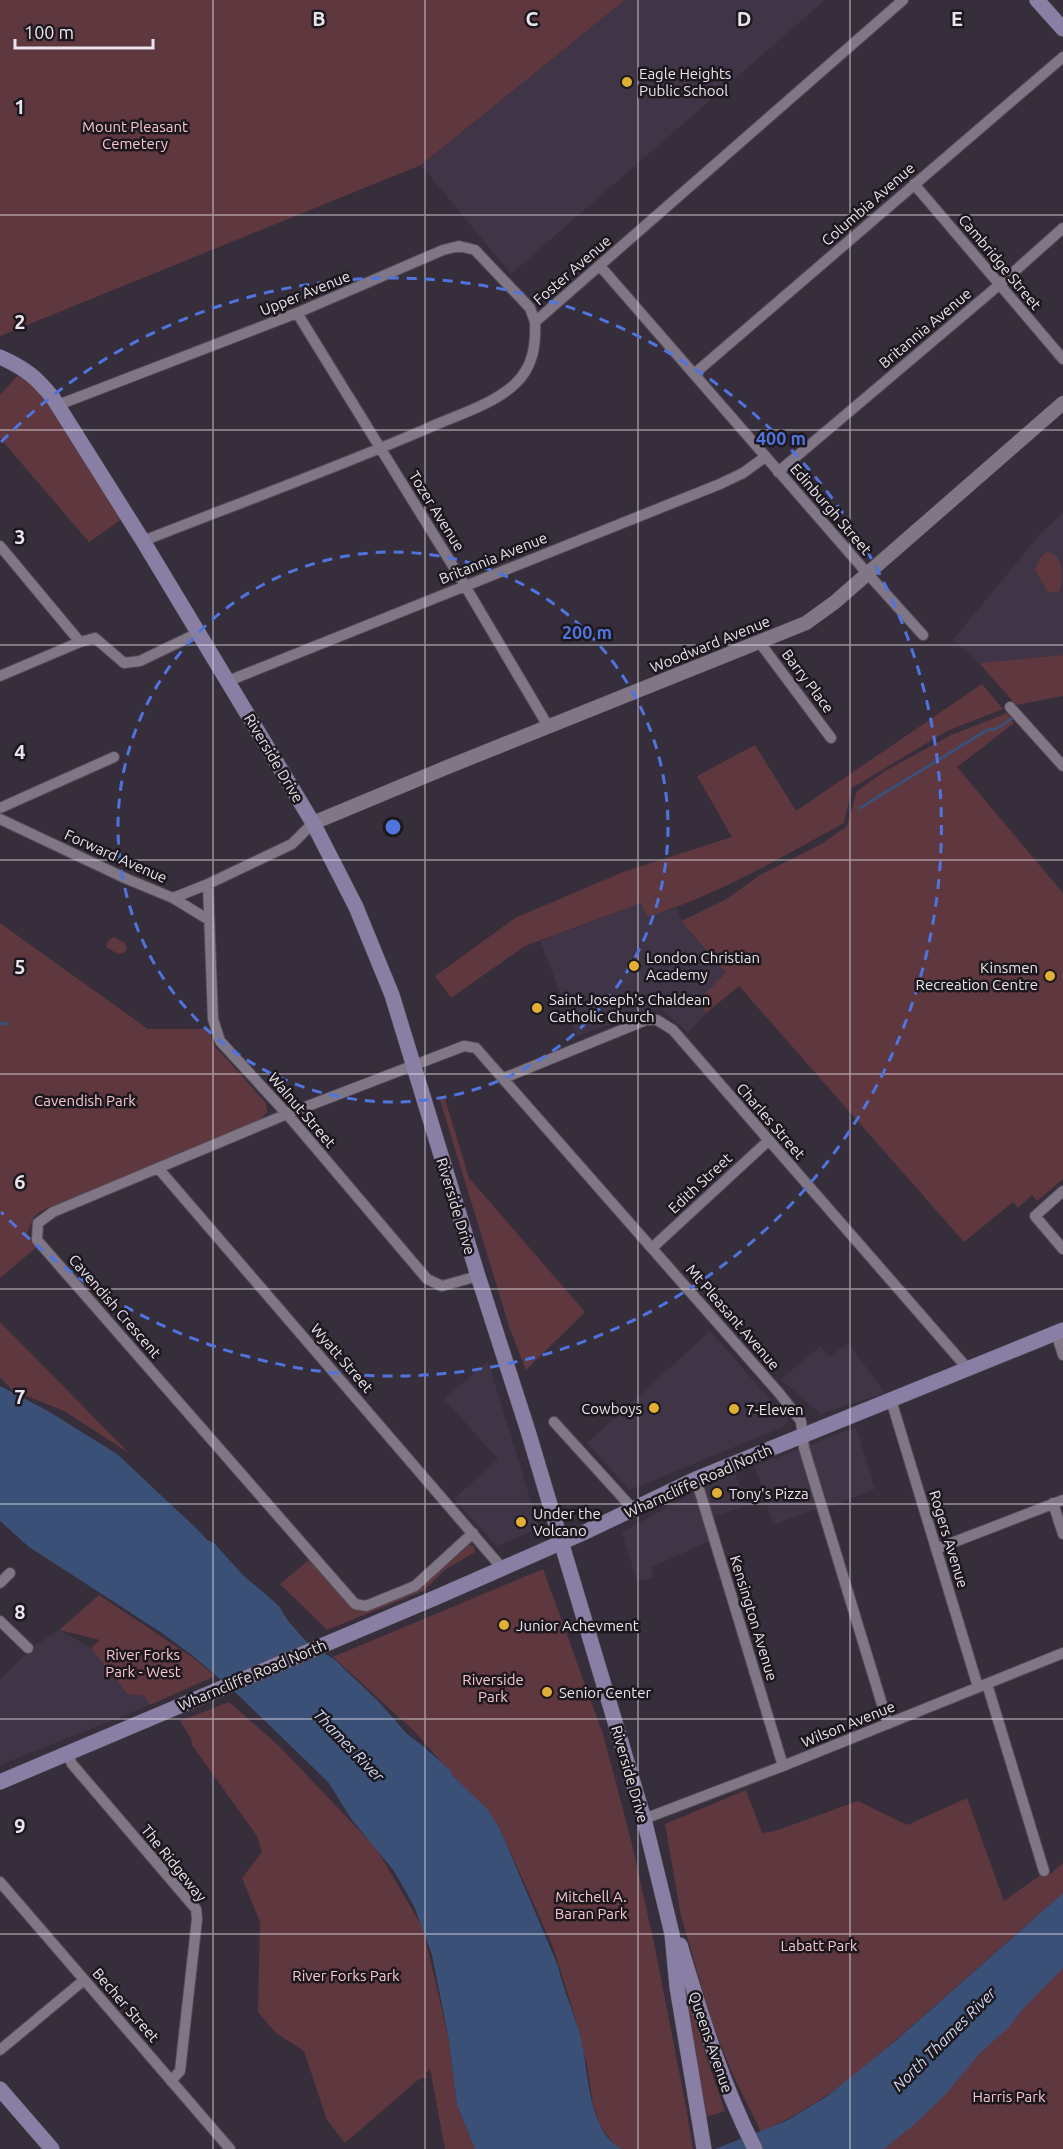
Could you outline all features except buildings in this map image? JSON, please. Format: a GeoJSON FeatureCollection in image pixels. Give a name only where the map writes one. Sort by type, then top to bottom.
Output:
{"type":"FeatureCollection","features":[{"type":"Feature","properties":{"kind":"main road"},"geometry":{"type":"LineString","coordinates":[[1036,0],[1063,28]]}},
{"type":"Feature","properties":{"kind":"main road","name":"Riverside Drive"},"geometry":{"type":"LineString","coordinates":[[0,357],[27,370],[38,379],[58,405],[143,541],[313,823],[356,907],[392,995],[528,1431],[644,1819],[672,1934],[677,1987],[703,2144]]}},
{"type":"Feature","properties":{"kind":"main road","name":"Wharncliffe Road North"},"geometry":{"type":"LineString","coordinates":[[0,1782],[502,1568],[696,1479],[1060,1332]]}},
{"type":"Feature","properties":{"kind":"main road","name":"Queens Avenue"},"geometry":{"type":"LineString","coordinates":[[672,1934],[678,1938],[725,2085],[755,2149]]}},
{"type":"Feature","properties":{"kind":"main road"},"geometry":{"type":"LineString","coordinates":[[0,2089],[52,2149]]}},
{"type":"Feature","properties":{"kind":"street","name":"Foster Avenue"},"geometry":{"type":"LineString","coordinates":[[143,541],[381,448],[491,401],[515,384],[530,363],[536,343],[535,322],[903,0]]}},
{"type":"Feature","properties":{"kind":"street","name":"Columbia Avenue"},"geometry":{"type":"LineString","coordinates":[[694,374],[1063,57]]}},
{"type":"Feature","properties":{"kind":"street","name":"Cambridge Street"},"geometry":{"type":"LineString","coordinates":[[914,184],[1063,359]]}},
{"type":"Feature","properties":{"kind":"street","name":"Britannia Avenue"},"geometry":{"type":"LineString","coordinates":[[778,472],[1063,228]]}},
{"type":"Feature","properties":{"kind":"street","name":"Upper Avenue"},"geometry":{"type":"LineString","coordinates":[[58,405],[297,313],[443,250],[459,246],[475,250],[530,308],[535,322]]}},
{"type":"Feature","properties":{"kind":"street","name":"Edinburgh Street"},"geometry":{"type":"LineString","coordinates":[[600,266],[778,472],[924,635]]}},
{"type":"Feature","properties":{"kind":"street","name":"Tozer Avenue"},"geometry":{"type":"LineString","coordinates":[[297,313],[548,726]]}},
{"type":"Feature","properties":{"kind":"street","name":"Woodward Avenue"},"geometry":{"type":"LineString","coordinates":[[313,823],[806,623],[835,602],[1063,403]]}},
{"type":"Feature","properties":{"kind":"street","name":"Britannia Avenue"},"geometry":{"type":"LineString","coordinates":[[228,681],[735,477],[765,457]]}},
{"type":"Feature","properties":{"kind":"street"},"geometry":{"type":"LineString","coordinates":[[0,546],[80,642]]}},
{"type":"Feature","properties":{"kind":"street"},"geometry":{"type":"LineString","coordinates":[[0,676],[80,642],[95,638],[124,663],[140,661],[198,633]]}},
{"type":"Feature","properties":{"kind":"street","name":"Barry Place"},"geometry":{"type":"LineString","coordinates":[[760,643],[831,738]]}},
{"type":"Feature","properties":{"kind":"street"},"geometry":{"type":"LineString","coordinates":[[1010,707],[1062,762]]}},
{"type":"Feature","properties":{"kind":"street"},"geometry":{"type":"LineString","coordinates":[[0,808],[114,757]]}},
{"type":"Feature","properties":{"kind":"street","name":"Forward Avenue"},"geometry":{"type":"LineString","coordinates":[[0,819],[127,879],[173,898],[292,844],[313,823]]}},
{"type":"Feature","properties":{"kind":"street","name":"Walnut Street"},"geometry":{"type":"LineString","coordinates":[[208,884],[213,1019],[220,1041],[287,1114],[427,1279],[442,1286],[478,1275]]}},
{"type":"Feature","properties":{"kind":"street"},"geometry":{"type":"LineString","coordinates":[[173,898],[209,920]]}},
{"type":"Feature","properties":{"kind":"street","name":"Charles Street"},"geometry":{"type":"LineString","coordinates":[[504,1078],[646,1020],[657,1020],[673,1030],[968,1369]]}},
{"type":"Feature","properties":{"kind":"street","name":"Mt Pleasant Avenue"},"geometry":{"type":"LineString","coordinates":[[412,1065],[464,1046],[476,1048],[779,1393],[801,1421],[804,1448],[888,1724]]}},
{"type":"Feature","properties":{"kind":"street","name":"Cavendish Crescent"},"geometry":{"type":"LineString","coordinates":[[412,1065],[287,1114],[53,1212],[38,1223],[37,1240],[355,1604],[366,1606],[415,1586],[473,1533]]}},
{"type":"Feature","properties":{"kind":"street","name":"Edith Street"},"geometry":{"type":"LineString","coordinates":[[652,1248],[768,1141]]}},
{"type":"Feature","properties":{"kind":"street","name":"Wyatt Street"},"geometry":{"type":"LineString","coordinates":[[158,1168],[502,1568]]}},
{"type":"Feature","properties":{"kind":"street"},"geometry":{"type":"LineString","coordinates":[[1063,1191],[1035,1216],[1063,1249]]}},
{"type":"Feature","properties":{"kind":"street"},"geometry":{"type":"LineString","coordinates":[[1060,1332],[1063,1355]]}},
{"type":"Feature","properties":{"kind":"street","name":"Rogers Avenue"},"geometry":{"type":"LineString","coordinates":[[891,1400],[936,1549],[1044,1871]]}},
{"type":"Feature","properties":{"kind":"street"},"geometry":{"type":"LineString","coordinates":[[554,1422],[633,1509]]}},
{"type":"Feature","properties":{"kind":"street","name":"Kensington Avenue"},"geometry":{"type":"LineString","coordinates":[[696,1479],[783,1766]]}},
{"type":"Feature","properties":{"kind":"street"},"geometry":{"type":"LineString","coordinates":[[936,1549],[1058,1502],[1063,1534]]}},
{"type":"Feature","properties":{"kind":"street"},"geometry":{"type":"LineString","coordinates":[[0,1583],[10,1573]]}},
{"type":"Feature","properties":{"kind":"street"},"geometry":{"type":"LineString","coordinates":[[0,1621],[28,1648]]}},
{"type":"Feature","properties":{"kind":"street","name":"Wilson Avenue"},"geometry":{"type":"LineString","coordinates":[[644,1819],[783,1766],[1063,1653]]}},
{"type":"Feature","properties":{"kind":"street","name":"The Ridgeway"},"geometry":{"type":"LineString","coordinates":[[67,1754],[72,1764],[196,1909],[197,1919],[180,2072],[171,2081]]}},
{"type":"Feature","properties":{"kind":"street","name":"Becher Street"},"geometry":{"type":"LineString","coordinates":[[0,1882],[230,2149]]}},
{"type":"Feature","properties":{"kind":"street"},"geometry":{"type":"LineString","coordinates":[[0,2050],[84,1980]]}},
{"type":"Feature","properties":{"kind":"shaded area","name":"Eagle Heights Public School"},"geometry":{"type":"Polygon","coordinates":[[[625,0],[825,0],[511,274],[421,165],[625,0]]]}},
{"type":"Feature","properties":{"kind":"shaded area"},"geometry":{"type":"Polygon","coordinates":[[[1063,513],[1063,655],[979,663],[953,640],[1040,534],[1063,513]]]}},
{"type":"Feature","properties":{"kind":"shaded area","name":"London Christian Academy"},"geometry":{"type":"Polygon","coordinates":[[[641,903],[648,916],[677,908],[681,921],[727,974],[697,1001],[706,1013],[688,1033],[660,1007],[577,1036],[540,941],[641,903]]]}},
{"type":"Feature","properties":{"kind":"shaded area"},"geometry":{"type":"Polygon","coordinates":[[[710,1331],[788,1420],[783,1427],[630,1490],[587,1443],[710,1331]]]}},
{"type":"Feature","properties":{"kind":"shaded area"},"geometry":{"type":"Polygon","coordinates":[[[848,1343],[885,1393],[820,1414],[781,1379],[821,1346],[830,1357],[848,1343]]]}},
{"type":"Feature","properties":{"kind":"shaded area"},"geometry":{"type":"Polygon","coordinates":[[[488,1361],[539,1528],[497,1546],[454,1499],[498,1459],[444,1399],[488,1361]]]}},
{"type":"Feature","properties":{"kind":"shaded area"},"geometry":{"type":"Polygon","coordinates":[[[856,1427],[875,1489],[826,1509],[817,1508],[773,1525],[755,1466],[856,1427]]]}},
{"type":"Feature","properties":{"kind":"shaded area"},"geometry":{"type":"Polygon","coordinates":[[[735,1472],[746,1506],[711,1517],[717,1538],[651,1567],[654,1578],[637,1581],[622,1533],[708,1484],[735,1472]]]}},
{"type":"Feature","properties":{"kind":"shaded area"},"geometry":{"type":"Polygon","coordinates":[[[59,1630],[91,1648],[127,1694],[144,1696],[150,1705],[0,1765],[0,1680],[33,1647],[59,1630]]]}},
{"type":"Feature","properties":{"kind":"green space","name":"Mount Pleasant Cemetery"},"geometry":{"type":"Polygon","coordinates":[[[0,0],[625,0],[421,165],[0,336],[0,0]]]}},
{"type":"Feature","properties":{"kind":"green space"},"geometry":{"type":"Polygon","coordinates":[[[19,374],[33,385],[56,413],[122,519],[89,542],[0,438],[0,395],[19,374]]]}},
{"type":"Feature","properties":{"kind":"green space"},"geometry":{"type":"Polygon","coordinates":[[[1047,552],[1056,556],[1060,564],[1061,580],[1058,593],[1047,591],[1035,569],[1041,557],[1047,552]]]}},
{"type":"Feature","properties":{"kind":"green space"},"geometry":{"type":"Polygon","coordinates":[[[1063,655],[1063,696],[1016,705],[979,663],[1063,655]]]}},
{"type":"Feature","properties":{"kind":"green space"},"geometry":{"type":"Polygon","coordinates":[[[982,684],[1003,709],[947,731],[852,788],[844,823],[772,862],[698,898],[647,917],[641,903],[525,946],[451,998],[435,976],[515,918],[623,872],[732,837],[697,776],[755,745],[796,811],[982,684]]]}},
{"type":"Feature","properties":{"kind":"green space"},"geometry":{"type":"Polygon","coordinates":[[[1007,713],[1014,723],[957,767],[1063,893],[1063,1179],[1037,1201],[1032,1195],[1018,1208],[1013,1202],[964,1242],[739,986],[706,1013],[697,1001],[726,973],[681,921],[725,900],[760,875],[823,843],[847,826],[857,791],[885,771],[951,735],[1007,713]]]}},
{"type":"Feature","properties":{"kind":"green space","name":"Cavendish Park"},"geometry":{"type":"Polygon","coordinates":[[[0,923],[148,1029],[209,1029],[213,1044],[266,1103],[267,1112],[260,1120],[41,1211],[34,1217],[27,1233],[38,1246],[0,1278],[0,923]]]}},
{"type":"Feature","properties":{"kind":"green space"},"geometry":{"type":"Polygon","coordinates":[[[114,937],[125,943],[127,948],[124,953],[118,954],[106,947],[108,941],[114,937]]]}},
{"type":"Feature","properties":{"kind":"green space"},"geometry":{"type":"Polygon","coordinates":[[[445,1099],[469,1178],[585,1312],[526,1370],[510,1329],[440,1100],[445,1099]]]}},
{"type":"Feature","properties":{"kind":"green space"},"geometry":{"type":"Polygon","coordinates":[[[0,1322],[129,1453],[64,1411],[12,1390],[0,1377],[0,1322]]]}},
{"type":"Feature","properties":{"kind":"green space"},"geometry":{"type":"Polygon","coordinates":[[[469,1545],[474,1546],[475,1552],[446,1569],[423,1591],[327,1630],[280,1584],[310,1559],[352,1608],[364,1612],[418,1590],[469,1545]]]}},
{"type":"Feature","properties":{"kind":"green space","name":"Riverside Park"},"geometry":{"type":"Polygon","coordinates":[[[543,1569],[603,1734],[632,1844],[655,1948],[693,2149],[622,2149],[615,2145],[600,2126],[593,2105],[587,2065],[574,2014],[553,1947],[500,1829],[414,1731],[333,1657],[543,1569]]]}},
{"type":"Feature","properties":{"kind":"green space","name":"River Forks Park - West"},"geometry":{"type":"Polygon","coordinates":[[[99,1595],[192,1657],[215,1676],[150,1705],[144,1696],[127,1694],[91,1648],[100,1640],[59,1630],[99,1595]]]}},
{"type":"Feature","properties":{"kind":"green space","name":"River Forks Park"},"geometry":{"type":"Polygon","coordinates":[[[229,1702],[279,1746],[376,1848],[423,1928],[449,2040],[457,2105],[475,2149],[445,2149],[430,2069],[425,2074],[428,2077],[419,2079],[345,2143],[327,2120],[304,2051],[276,2033],[258,2012],[260,1922],[242,1878],[262,1852],[257,1836],[192,1745],[191,1738],[180,1721],[229,1702]]]}},
{"type":"Feature","properties":{"kind":"green space","name":"Labatt Park"},"geometry":{"type":"Polygon","coordinates":[[[746,1790],[762,1833],[775,1831],[858,1801],[907,1825],[967,1798],[1004,1901],[1042,1874],[1050,1874],[1063,1863],[1063,1893],[856,2075],[810,2106],[761,2132],[733,2075],[712,2022],[681,1916],[665,1824],[746,1790]]]}},
{"type":"Feature","properties":{"kind":"green space","name":"Harris Park"},"geometry":{"type":"Polygon","coordinates":[[[1063,1962],[1063,2149],[881,2149],[1063,1962]]]}},
{"type":"Feature","properties":{"kind":"green space"},"geometry":{"type":"Polygon","coordinates":[[[684,1985],[686,1985],[705,2053],[725,2111],[706,2117],[684,1985]]]}},
{"type":"Feature","properties":{"kind":"water","name":"Thames River"},"geometry":{"type":"Polygon","coordinates":[[[0,1386],[48,1411],[117,1454],[207,1540],[214,1543],[243,1575],[279,1606],[303,1638],[313,1647],[334,1659],[378,1701],[407,1734],[451,1771],[452,1775],[487,1809],[500,1829],[558,1966],[579,2031],[595,2112],[610,2140],[622,2149],[475,2149],[457,2105],[449,2040],[432,1955],[414,1906],[394,1871],[352,1820],[328,1782],[234,1691],[162,1633],[29,1547],[0,1521],[0,1386]]]}},
{"type":"Feature","properties":{"kind":"water","name":"North Thames River"},"geometry":{"type":"Polygon","coordinates":[[[1063,1893],[1063,1968],[1021,2011],[1009,2027],[979,2054],[946,2094],[884,2149],[715,2149],[786,2121],[826,2097],[893,2043],[1063,1893]]]}},
{"type":"Feature","properties":{"kind":"waterway"},"geometry":{"type":"LineString","coordinates":[[860,808],[987,730],[996,729],[1011,719]]}},
{"type":"Feature","properties":{"kind":"waterway"},"geometry":{"type":"LineString","coordinates":[[0,1023],[8,1024]]}},
{"type":"Feature","properties":{"kind":"place","name":"Eagle Heights Public School"},"geometry":{"type":"Point","coordinates":[627,82]}},
{"type":"Feature","properties":{"kind":"place","name":"London Christian Academy"},"geometry":{"type":"Point","coordinates":[634,966]}},
{"type":"Feature","properties":{"kind":"place","name":"Kinsmen Recreation Centre"},"geometry":{"type":"Point","coordinates":[1050,976]}},
{"type":"Feature","properties":{"kind":"place","name":"Saint Joseph's Chaldean Catholic Church"},"geometry":{"type":"Point","coordinates":[537,1008]}},
{"type":"Feature","properties":{"kind":"place","name":"Cowboys"},"geometry":{"type":"Point","coordinates":[654,1408]}},
{"type":"Feature","properties":{"kind":"place","name":"7-Eleven"},"geometry":{"type":"Point","coordinates":[734,1409]}},
{"type":"Feature","properties":{"kind":"place","name":"Tony's Pizza"},"geometry":{"type":"Point","coordinates":[717,1493]}},
{"type":"Feature","properties":{"kind":"place","name":"Under the Volcano"},"geometry":{"type":"Point","coordinates":[521,1522]}},
{"type":"Feature","properties":{"kind":"place","name":"Junior Achevment"},"geometry":{"type":"Point","coordinates":[504,1625]}},
{"type":"Feature","properties":{"kind":"place","name":"Senior Center"},"geometry":{"type":"Point","coordinates":[547,1692]}},
{"type":"Feature","properties":{"kind":"park label","name":"Mitchell A. Baran Park"},"geometry":{"type":"Point","coordinates":[591,1904]}}]}
